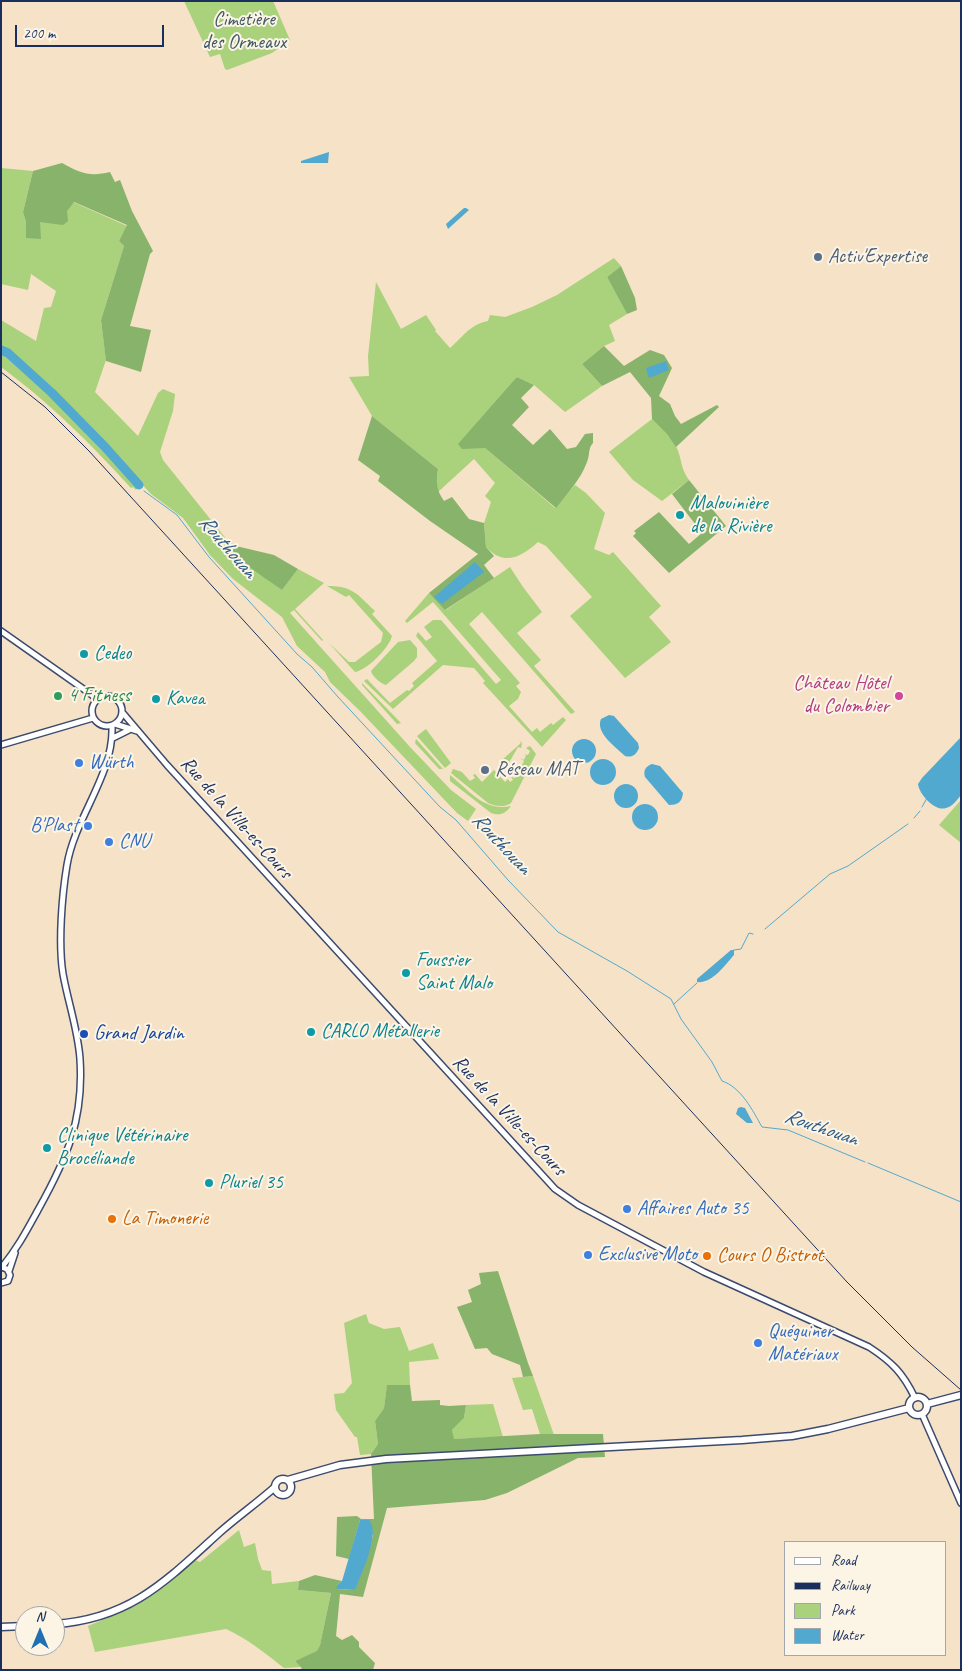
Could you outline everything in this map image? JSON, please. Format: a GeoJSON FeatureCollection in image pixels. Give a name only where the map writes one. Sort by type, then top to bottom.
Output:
{"type":"FeatureCollection","features":[{"type":"Feature","properties":{"kind":"main road"},"geometry":{"type":"LineString","coordinates":[[927,1404],[959,1396]]}},
{"type":"Feature","properties":{"kind":"main road"},"geometry":{"type":"LineString","coordinates":[[915,1398],[922,1398],[927,1404],[926,1410],[922,1414],[913,1413],[909,1408],[911,1401],[915,1398]]}},
{"type":"Feature","properties":{"kind":"main road"},"geometry":{"type":"LineString","coordinates":[[65,1623],[104,1615],[144,1597],[176,1572],[245,1511],[261,1500],[275,1487],[279,1480],[284,1478],[288,1480],[340,1465],[386,1459],[715,1442],[792,1436],[828,1429],[909,1408]]}},
{"type":"Feature","properties":{"kind":"main road"},"geometry":{"type":"LineString","coordinates":[[261,1500],[289,1492],[305,1476]]}},
{"type":"Feature","properties":{"kind":"main road"},"geometry":{"type":"LineString","coordinates":[[288,1480],[292,1488]]}},
{"type":"Feature","properties":{"kind":"main road"},"geometry":{"type":"LineString","coordinates":[[275,1487],[277,1492],[282,1494]]}},
{"type":"Feature","properties":{"kind":"main road"},"geometry":{"type":"LineString","coordinates":[[1,1627],[15,1626]]}},
{"type":"Feature","properties":{"kind":"street"},"geometry":{"type":"LineString","coordinates":[[1,631],[50,664],[97,700]]}},
{"type":"Feature","properties":{"kind":"street"},"geometry":{"type":"LineString","coordinates":[[9,1271],[2,1267],[16,1249],[60,1171],[69,1149],[77,1118],[81,1079],[80,1058],[61,954],[65,881],[72,844],[100,778],[113,738],[114,725],[120,719],[122,712],[120,704],[114,698],[105,696],[97,700],[93,705],[93,718],[103,726],[114,725],[137,731]]}},
{"type":"Feature","properties":{"kind":"street","name":"Rue de la Ville-es-Cours"},"geometry":{"type":"LineString","coordinates":[[122,712],[137,731],[555,1189],[578,1205],[704,1272],[869,1348],[898,1369],[915,1398]]}},
{"type":"Feature","properties":{"kind":"street"},"geometry":{"type":"LineString","coordinates":[[1,745],[93,718]]}},
{"type":"Feature","properties":{"kind":"street"},"geometry":{"type":"LineString","coordinates":[[113,738],[129,730]]}},
{"type":"Feature","properties":{"kind":"street"},"geometry":{"type":"LineString","coordinates":[[3,1284],[10,1277],[9,1271],[16,1249]]}},
{"type":"Feature","properties":{"kind":"street"},"geometry":{"type":"LineString","coordinates":[[922,1414],[961,1502]]}},
{"type":"Feature","properties":{"kind":"green space","name":"Cimetière des Ormeaux"},"geometry":{"type":"Polygon","coordinates":[[[184,1],[273,1],[290,40],[272,53],[227,70],[220,54],[210,57],[184,1]]]}},
{"type":"Feature","properties":{"kind":"green space"},"geometry":{"type":"Polygon","coordinates":[[[62,163],[85,173],[110,172],[115,182],[120,180],[132,211],[153,251],[150,254],[130,326],[151,330],[141,372],[106,361],[101,320],[124,246],[119,241],[127,225],[74,202],[67,211],[68,221],[63,225],[40,222],[41,239],[26,238],[26,222],[23,212],[33,171],[62,163]]]}},
{"type":"Feature","properties":{"kind":"green space"},"geometry":{"type":"Polygon","coordinates":[[[1,168],[33,171],[23,212],[26,222],[40,221],[52,217],[64,211],[73,202],[127,226],[119,241],[124,246],[101,320],[106,360],[95,392],[138,436],[158,393],[163,389],[175,394],[173,411],[160,452],[163,460],[227,540],[229,547],[282,590],[298,569],[324,583],[295,609],[322,641],[294,610],[290,613],[410,747],[451,790],[476,809],[468,821],[457,813],[330,682],[325,672],[297,646],[282,617],[233,579],[210,555],[183,518],[151,494],[140,482],[136,490],[133,487],[131,488],[69,424],[1,367],[1,320],[36,341],[44,308],[51,307],[56,291],[31,274],[28,290],[1,284],[1,168]]]}},
{"type":"Feature","properties":{"kind":"green space"},"geometry":{"type":"Polygon","coordinates":[[[614,258],[621,266],[607,277],[627,314],[609,325],[615,341],[604,346],[582,364],[602,386],[565,412],[534,385],[517,377],[478,448],[485,448],[555,508],[575,485],[586,493],[605,513],[594,549],[609,555],[613,552],[661,606],[649,617],[671,642],[625,678],[570,616],[592,597],[546,546],[538,542],[525,552],[512,558],[499,556],[486,547],[484,523],[491,502],[485,496],[495,483],[474,459],[438,492],[436,485],[438,469],[372,416],[349,377],[369,376],[368,356],[376,282],[401,329],[426,315],[435,331],[450,348],[471,328],[488,321],[490,315],[505,317],[532,307],[557,295],[614,258]]]}},
{"type":"Feature","properties":{"kind":"green space"},"geometry":{"type":"Polygon","coordinates":[[[621,266],[635,298],[637,310],[627,314],[607,277],[621,266]]]}},
{"type":"Feature","properties":{"kind":"green space"},"geometry":{"type":"Polygon","coordinates":[[[604,346],[624,366],[650,350],[664,355],[672,368],[659,396],[670,404],[681,424],[717,405],[719,407],[676,447],[667,434],[652,419],[651,398],[630,372],[602,386],[582,364],[604,346]]]}},
{"type":"Feature","properties":{"kind":"green space"},"geometry":{"type":"Polygon","coordinates":[[[517,377],[534,385],[521,398],[529,407],[512,425],[533,445],[550,429],[567,449],[576,447],[585,434],[593,433],[593,443],[584,468],[556,508],[485,448],[462,449],[458,444],[517,377]]]}},
{"type":"Feature","properties":{"kind":"green space"},"geometry":{"type":"Polygon","coordinates":[[[372,416],[438,469],[437,486],[444,501],[452,497],[469,519],[484,523],[486,547],[494,556],[484,565],[494,578],[445,610],[429,593],[478,554],[430,521],[378,481],[380,476],[358,460],[372,416]]]}},
{"type":"Feature","properties":{"kind":"green space"},"geometry":{"type":"Polygon","coordinates":[[[652,419],[674,442],[689,480],[662,501],[633,480],[609,452],[652,419]]]}},
{"type":"Feature","properties":{"kind":"green space"},"geometry":{"type":"Polygon","coordinates":[[[689,480],[726,526],[669,573],[633,536],[636,533],[634,531],[659,512],[689,544],[702,533],[672,494],[689,480]]]}},
{"type":"Feature","properties":{"kind":"green space"},"geometry":{"type":"Polygon","coordinates":[[[227,540],[236,546],[274,555],[298,569],[282,590],[243,561],[230,547],[227,540]]]}},
{"type":"Feature","properties":{"kind":"green space"},"geometry":{"type":"Polygon","coordinates":[[[510,567],[542,612],[517,633],[541,660],[534,666],[575,712],[571,714],[482,612],[469,624],[520,683],[516,686],[521,692],[518,699],[509,706],[532,732],[537,728],[540,732],[551,723],[553,725],[563,717],[566,720],[542,747],[483,683],[485,681],[474,668],[443,665],[393,709],[364,681],[367,679],[390,703],[407,690],[409,691],[414,686],[412,683],[437,661],[416,636],[418,632],[426,641],[432,637],[424,627],[433,620],[441,620],[496,684],[501,680],[433,602],[407,623],[405,621],[429,593],[446,610],[510,567]]]}},
{"type":"Feature","properties":{"kind":"green space"},"geometry":{"type":"Polygon","coordinates":[[[327,586],[336,586],[354,592],[375,611],[372,614],[392,636],[387,646],[371,663],[355,672],[329,643],[349,662],[355,662],[381,642],[383,633],[349,595],[346,597],[327,586]]]}},
{"type":"Feature","properties":{"kind":"green space"},"geometry":{"type":"Polygon","coordinates":[[[410,640],[417,648],[417,657],[414,661],[386,685],[379,681],[371,671],[398,642],[410,640]]]}},
{"type":"Feature","properties":{"kind":"green space"},"geometry":{"type":"Polygon","coordinates":[[[362,683],[401,723],[397,724],[362,683]]]}},
{"type":"Feature","properties":{"kind":"green space"},"geometry":{"type":"Polygon","coordinates":[[[426,729],[451,763],[445,768],[417,736],[426,729]]]}},
{"type":"Feature","properties":{"kind":"green space"},"geometry":{"type":"Polygon","coordinates":[[[416,739],[443,769],[439,769],[415,743],[416,739]]]}},
{"type":"Feature","properties":{"kind":"green space"},"geometry":{"type":"Polygon","coordinates":[[[519,740],[522,743],[521,748],[518,747],[507,766],[502,760],[521,743],[519,740]]]}},
{"type":"Feature","properties":{"kind":"green space"},"geometry":{"type":"Polygon","coordinates":[[[530,746],[536,754],[511,803],[508,805],[499,806],[488,803],[451,773],[453,769],[462,772],[470,781],[475,778],[473,775],[475,774],[482,782],[494,770],[505,782],[508,779],[510,782],[513,780],[511,777],[515,778],[518,772],[515,769],[518,771],[521,767],[517,764],[522,765],[524,761],[520,758],[524,760],[526,755],[523,754],[528,755],[530,751],[526,748],[530,746]]]}},
{"type":"Feature","properties":{"kind":"green space"},"geometry":{"type":"Polygon","coordinates":[[[450,775],[485,803],[501,807],[511,806],[502,814],[491,813],[450,781],[450,775]]]}},
{"type":"Feature","properties":{"kind":"green space"},"geometry":{"type":"Polygon","coordinates":[[[961,800],[961,843],[939,825],[961,800]]]}},
{"type":"Feature","properties":{"kind":"green space"},"geometry":{"type":"Polygon","coordinates":[[[498,1271],[533,1376],[523,1377],[520,1365],[492,1354],[487,1348],[475,1349],[457,1307],[472,1302],[468,1290],[481,1284],[479,1273],[498,1271]]]}},
{"type":"Feature","properties":{"kind":"green space"},"geometry":{"type":"Polygon","coordinates":[[[366,1314],[369,1323],[384,1329],[400,1327],[409,1351],[433,1343],[439,1359],[409,1362],[410,1385],[387,1386],[384,1408],[375,1421],[378,1444],[371,1454],[360,1455],[357,1437],[355,1437],[336,1410],[334,1394],[344,1393],[352,1383],[344,1323],[366,1314]]]}},
{"type":"Feature","properties":{"kind":"green space"},"geometry":{"type":"Polygon","coordinates":[[[533,1376],[554,1435],[540,1434],[532,1409],[523,1410],[512,1378],[533,1376]]]}},
{"type":"Feature","properties":{"kind":"green space"},"geometry":{"type":"Polygon","coordinates":[[[387,1385],[410,1385],[412,1401],[440,1400],[440,1405],[466,1405],[464,1418],[452,1430],[454,1439],[540,1434],[603,1434],[605,1457],[578,1458],[507,1493],[485,1500],[387,1508],[363,1597],[340,1594],[336,1636],[342,1640],[352,1635],[359,1642],[359,1647],[375,1663],[373,1670],[302,1670],[295,1661],[317,1651],[320,1645],[331,1593],[298,1590],[299,1581],[315,1575],[342,1581],[337,1585],[337,1589],[354,1590],[370,1548],[373,1535],[360,1520],[349,1559],[336,1556],[337,1517],[357,1516],[361,1519],[374,1519],[371,1454],[378,1444],[375,1421],[384,1408],[387,1385]]]}},
{"type":"Feature","properties":{"kind":"green space"},"geometry":{"type":"Polygon","coordinates":[[[493,1404],[503,1437],[453,1439],[452,1430],[464,1418],[466,1405],[493,1404]]]}},
{"type":"Feature","properties":{"kind":"green space"},"geometry":{"type":"Polygon","coordinates":[[[239,1530],[244,1547],[255,1543],[262,1570],[271,1571],[272,1584],[299,1581],[298,1590],[331,1593],[320,1645],[317,1652],[295,1661],[302,1667],[284,1668],[249,1642],[226,1629],[95,1652],[88,1626],[135,1606],[161,1588],[195,1560],[200,1562],[239,1530]]]}},
{"type":"Feature","properties":{"kind":"water"},"geometry":{"type":"Polygon","coordinates":[[[329,152],[328,163],[301,163],[301,161],[329,152]]]}},
{"type":"Feature","properties":{"kind":"water"},"geometry":{"type":"Polygon","coordinates":[[[464,208],[469,210],[448,229],[446,224],[464,208]]]}},
{"type":"Feature","properties":{"kind":"water"},"geometry":{"type":"Polygon","coordinates":[[[666,361],[669,370],[649,378],[646,368],[666,361]]]}},
{"type":"Feature","properties":{"kind":"water"},"geometry":{"type":"Polygon","coordinates":[[[475,562],[484,572],[442,604],[434,597],[475,562]]]}},
{"type":"Feature","properties":{"kind":"water"},"geometry":{"type":"Polygon","coordinates":[[[609,715],[614,716],[638,743],[639,748],[634,755],[630,757],[625,756],[604,734],[600,724],[601,719],[609,715]]]}},
{"type":"Feature","properties":{"kind":"water"},"geometry":{"type":"Polygon","coordinates":[[[961,737],[961,795],[954,803],[942,809],[933,805],[924,797],[918,784],[961,737]]]}},
{"type":"Feature","properties":{"kind":"water"},"geometry":{"type":"Polygon","coordinates":[[[584,739],[593,742],[596,751],[593,760],[584,763],[575,760],[572,751],[575,742],[584,739]]]}},
{"type":"Feature","properties":{"kind":"water"},"geometry":{"type":"Polygon","coordinates":[[[603,759],[612,763],[616,772],[612,781],[603,785],[594,781],[590,772],[594,763],[603,759]]]}},
{"type":"Feature","properties":{"kind":"water"},"geometry":{"type":"Polygon","coordinates":[[[652,764],[660,766],[683,793],[682,799],[679,802],[669,805],[645,777],[644,772],[652,764]]]}},
{"type":"Feature","properties":{"kind":"water"},"geometry":{"type":"Polygon","coordinates":[[[626,784],[635,787],[638,796],[635,805],[626,808],[617,805],[614,796],[617,787],[626,784]]]}},
{"type":"Feature","properties":{"kind":"water"},"geometry":{"type":"Polygon","coordinates":[[[645,804],[654,808],[658,817],[654,826],[645,830],[636,826],[632,817],[636,808],[645,804]]]}},
{"type":"Feature","properties":{"kind":"water"},"geometry":{"type":"Polygon","coordinates":[[[731,950],[734,950],[734,955],[718,973],[708,980],[697,982],[697,979],[731,950]]]}},
{"type":"Feature","properties":{"kind":"water"},"geometry":{"type":"Polygon","coordinates":[[[738,1108],[745,1108],[753,1123],[747,1123],[736,1114],[738,1108]]]}},
{"type":"Feature","properties":{"kind":"water"},"geometry":{"type":"Polygon","coordinates":[[[360,1520],[369,1520],[372,1526],[373,1534],[369,1554],[356,1588],[354,1590],[337,1589],[337,1585],[342,1581],[360,1520]]]}},
{"type":"Feature","properties":{"kind":"waterway","name":"Routhouan"},"geometry":{"type":"LineString","coordinates":[[1,350],[8,353],[52,393],[139,485]]}},
{"type":"Feature","properties":{"kind":"waterway","name":"Routhouan"},"geometry":{"type":"LineString","coordinates":[[144,491],[177,515],[209,557],[297,654],[312,667],[440,807],[456,820],[508,880],[558,932],[627,971],[671,999],[681,1019],[712,1062],[722,1081],[735,1088],[741,1094],[762,1127],[788,1130],[865,1162]]}},
{"type":"Feature","properties":{"kind":"waterway"},"geometry":{"type":"LineString","coordinates":[[922,807],[927,798]]}},
{"type":"Feature","properties":{"kind":"waterway"},"geometry":{"type":"LineString","coordinates":[[914,818],[920,811]]}},
{"type":"Feature","properties":{"kind":"waterway"},"geometry":{"type":"LineString","coordinates":[[765,929],[830,874],[848,866],[908,824]]}},
{"type":"Feature","properties":{"kind":"waterway"},"geometry":{"type":"LineString","coordinates":[[734,950],[741,949],[749,933],[753,934]]}},
{"type":"Feature","properties":{"kind":"waterway"},"geometry":{"type":"LineString","coordinates":[[674,1004],[697,983]]}},
{"type":"Feature","properties":{"kind":"waterway","name":"Routhouan"},"geometry":{"type":"LineString","coordinates":[[868,1163],[961,1202]]}},
{"type":"Feature","properties":{"kind":"railway"},"geometry":{"type":"LineString","coordinates":[[1,372],[45,407],[89,451],[847,1282],[912,1347],[961,1390]]}},
{"type":"Feature","properties":{"kind":"place","name":"Activ'Expertise"},"geometry":{"type":"Point","coordinates":[818,257]}},
{"type":"Feature","properties":{"kind":"place","name":"Malouinière de la Rivière"},"geometry":{"type":"Point","coordinates":[680,515]}},
{"type":"Feature","properties":{"kind":"place","name":"Cedeo"},"geometry":{"type":"Point","coordinates":[84,654]}},
{"type":"Feature","properties":{"kind":"place","name":"4 Fitness"},"geometry":{"type":"Point","coordinates":[58,696]}},
{"type":"Feature","properties":{"kind":"place","name":"Château Hôtel du Colombier"},"geometry":{"type":"Point","coordinates":[899,696]}},
{"type":"Feature","properties":{"kind":"place","name":"Kavea"},"geometry":{"type":"Point","coordinates":[156,699]}},
{"type":"Feature","properties":{"kind":"place","name":"Würth"},"geometry":{"type":"Point","coordinates":[79,763]}},
{"type":"Feature","properties":{"kind":"place","name":"Réseau MAT"},"geometry":{"type":"Point","coordinates":[485,770]}},
{"type":"Feature","properties":{"kind":"place","name":"B'Plast"},"geometry":{"type":"Point","coordinates":[88,826]}},
{"type":"Feature","properties":{"kind":"place","name":"CNU"},"geometry":{"type":"Point","coordinates":[109,842]}},
{"type":"Feature","properties":{"kind":"place","name":"Foussier Saint Malo"},"geometry":{"type":"Point","coordinates":[406,973]}},
{"type":"Feature","properties":{"kind":"place","name":"CARLO Métallerie"},"geometry":{"type":"Point","coordinates":[311,1032]}},
{"type":"Feature","properties":{"kind":"place","name":"Grand Jardin"},"geometry":{"type":"Point","coordinates":[84,1034]}},
{"type":"Feature","properties":{"kind":"place","name":"Clinique Vétérinaire Brocéliande"},"geometry":{"type":"Point","coordinates":[47,1148]}},
{"type":"Feature","properties":{"kind":"place","name":"Pluriel 35"},"geometry":{"type":"Point","coordinates":[209,1183]}},
{"type":"Feature","properties":{"kind":"place","name":"Affaires Auto 35"},"geometry":{"type":"Point","coordinates":[627,1209]}},
{"type":"Feature","properties":{"kind":"place","name":"La Timonerie"},"geometry":{"type":"Point","coordinates":[112,1219]}},
{"type":"Feature","properties":{"kind":"place","name":"Exclusive Moto"},"geometry":{"type":"Point","coordinates":[588,1255]}},
{"type":"Feature","properties":{"kind":"place","name":"Cours O Bistrot"},"geometry":{"type":"Point","coordinates":[707,1256]}},
{"type":"Feature","properties":{"kind":"place","name":"Quéguiner Matériaux"},"geometry":{"type":"Point","coordinates":[758,1343]}}]}
